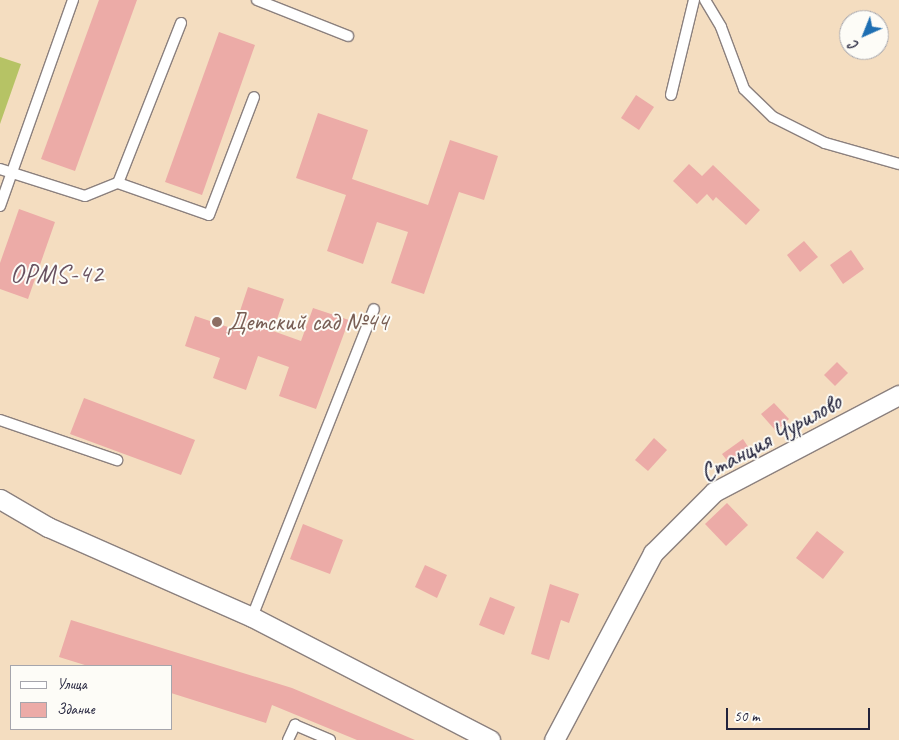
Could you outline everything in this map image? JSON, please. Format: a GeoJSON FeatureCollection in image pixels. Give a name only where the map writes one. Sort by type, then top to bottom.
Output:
{"type":"FeatureCollection","features":[{"type":"Feature","properties":{"kind":"street","name":"Станция Чурилово"},"geometry":{"type":"LineString","coordinates":[[554,740],[653,553],[714,492],[899,395]]}},
{"type":"Feature","properties":{"kind":"street"},"geometry":{"type":"LineString","coordinates":[[0,499],[48,527],[252,617],[490,740]]}},
{"type":"Feature","properties":{"kind":"lane"},"geometry":{"type":"LineString","coordinates":[[0,206],[73,0]]}},
{"type":"Feature","properties":{"kind":"lane"},"geometry":{"type":"LineString","coordinates":[[257,0],[348,36]]}},
{"type":"Feature","properties":{"kind":"lane"},"geometry":{"type":"LineString","coordinates":[[671,95],[694,0]]}},
{"type":"Feature","properties":{"kind":"lane"},"geometry":{"type":"LineString","coordinates":[[705,0],[721,27],[744,89],[773,117],[825,143],[899,164]]}},
{"type":"Feature","properties":{"kind":"lane"},"geometry":{"type":"LineString","coordinates":[[118,183],[180,24]]}},
{"type":"Feature","properties":{"kind":"lane"},"geometry":{"type":"LineString","coordinates":[[0,169],[85,196],[118,183],[209,215],[254,97]]}},
{"type":"Feature","properties":{"kind":"lane"},"geometry":{"type":"LineString","coordinates":[[252,617],[374,309]]}},
{"type":"Feature","properties":{"kind":"lane"},"geometry":{"type":"LineString","coordinates":[[0,420],[117,460]]}},
{"type":"Feature","properties":{"kind":"lane"},"geometry":{"type":"LineString","coordinates":[[288,740],[295,725],[330,740]]}},
{"type":"Feature","properties":{"kind":"green space"},"geometry":{"type":"Polygon","coordinates":[[[0,57],[21,64],[0,124],[0,57]]]}},
{"type":"Feature","properties":{"kind":"building"},"geometry":{"type":"Polygon","coordinates":[[[99,0],[137,0],[75,171],[41,159],[99,0]]]}},
{"type":"Feature","properties":{"kind":"building"},"geometry":{"type":"Polygon","coordinates":[[[219,32],[255,45],[202,195],[165,182],[219,32]]]}},
{"type":"Feature","properties":{"kind":"building"},"geometry":{"type":"Polygon","coordinates":[[[636,95],[654,107],[639,130],[621,118],[636,95]]]}},
{"type":"Feature","properties":{"kind":"building"},"geometry":{"type":"Polygon","coordinates":[[[318,113],[368,130],[352,179],[428,205],[450,140],[498,156],[484,200],[459,192],[424,294],[391,283],[408,232],[377,222],[363,264],[327,251],[346,195],[296,178],[318,113]]]}},
{"type":"Feature","properties":{"kind":"building"},"geometry":{"type":"Polygon","coordinates":[[[689,164],[702,176],[713,165],[760,210],[746,225],[716,197],[713,201],[707,194],[697,204],[673,181],[689,164]]]}},
{"type":"Feature","properties":{"kind":"building"},"geometry":{"type":"Polygon","coordinates":[[[19,209],[55,222],[28,299],[0,289],[0,263],[19,209]]]}},
{"type":"Feature","properties":{"kind":"building"},"geometry":{"type":"Polygon","coordinates":[[[804,241],[818,257],[800,272],[787,255],[804,241]]]}},
{"type":"Feature","properties":{"kind":"building"},"geometry":{"type":"Polygon","coordinates":[[[851,250],[864,269],[843,284],[830,265],[851,250]]]}},
{"type":"Feature","properties":{"kind":"building"},"geometry":{"type":"Polygon","coordinates":[[[248,287],[284,299],[273,331],[301,341],[313,308],[349,320],[316,409],[279,396],[289,367],[258,356],[246,390],[213,378],[220,358],[185,346],[195,316],[234,329],[248,287]]]}},
{"type":"Feature","properties":{"kind":"building"},"geometry":{"type":"Polygon","coordinates":[[[837,362],[848,373],[835,386],[824,375],[837,362]]]}},
{"type":"Feature","properties":{"kind":"building"},"geometry":{"type":"Polygon","coordinates":[[[84,398],[195,440],[181,475],[70,434],[84,398]]]}},
{"type":"Feature","properties":{"kind":"building"},"geometry":{"type":"Polygon","coordinates":[[[774,403],[789,419],[776,431],[761,414],[774,403]]]}},
{"type":"Feature","properties":{"kind":"building"},"geometry":{"type":"Polygon","coordinates":[[[654,438],[667,450],[648,471],[635,460],[654,438]]]}},
{"type":"Feature","properties":{"kind":"building"},"geometry":{"type":"Polygon","coordinates":[[[743,439],[752,453],[732,467],[722,454],[743,439]]]}},
{"type":"Feature","properties":{"kind":"building"},"geometry":{"type":"Polygon","coordinates":[[[727,503],[748,525],[726,546],[705,524],[727,503]]]}},
{"type":"Feature","properties":{"kind":"building"},"geometry":{"type":"Polygon","coordinates":[[[303,524],[343,540],[330,574],[290,559],[303,524]]]}},
{"type":"Feature","properties":{"kind":"building"},"geometry":{"type":"Polygon","coordinates":[[[817,531],[844,552],[823,579],[796,558],[817,531]]]}},
{"type":"Feature","properties":{"kind":"building"},"geometry":{"type":"Polygon","coordinates":[[[425,565],[447,575],[437,598],[415,587],[425,565]]]}},
{"type":"Feature","properties":{"kind":"building"},"geometry":{"type":"Polygon","coordinates":[[[550,584],[579,594],[569,623],[561,620],[549,660],[531,654],[550,584]]]}},
{"type":"Feature","properties":{"kind":"building"},"geometry":{"type":"Polygon","coordinates":[[[490,597],[515,607],[504,635],[479,625],[490,597]]]}},
{"type":"Feature","properties":{"kind":"building"},"geometry":{"type":"Polygon","coordinates":[[[71,620],[292,688],[415,740],[357,740],[272,705],[266,723],[172,693],[172,665],[85,665],[59,657],[71,620]]]}},
{"type":"Feature","properties":{"kind":"place","name":"Детский сад №44"},"geometry":{"type":"Point","coordinates":[217,322]}},
{"type":"Feature","properties":{"kind":"district","name":"OPMS-42"},"geometry":{"type":"Point","coordinates":[57,274]}}]}
